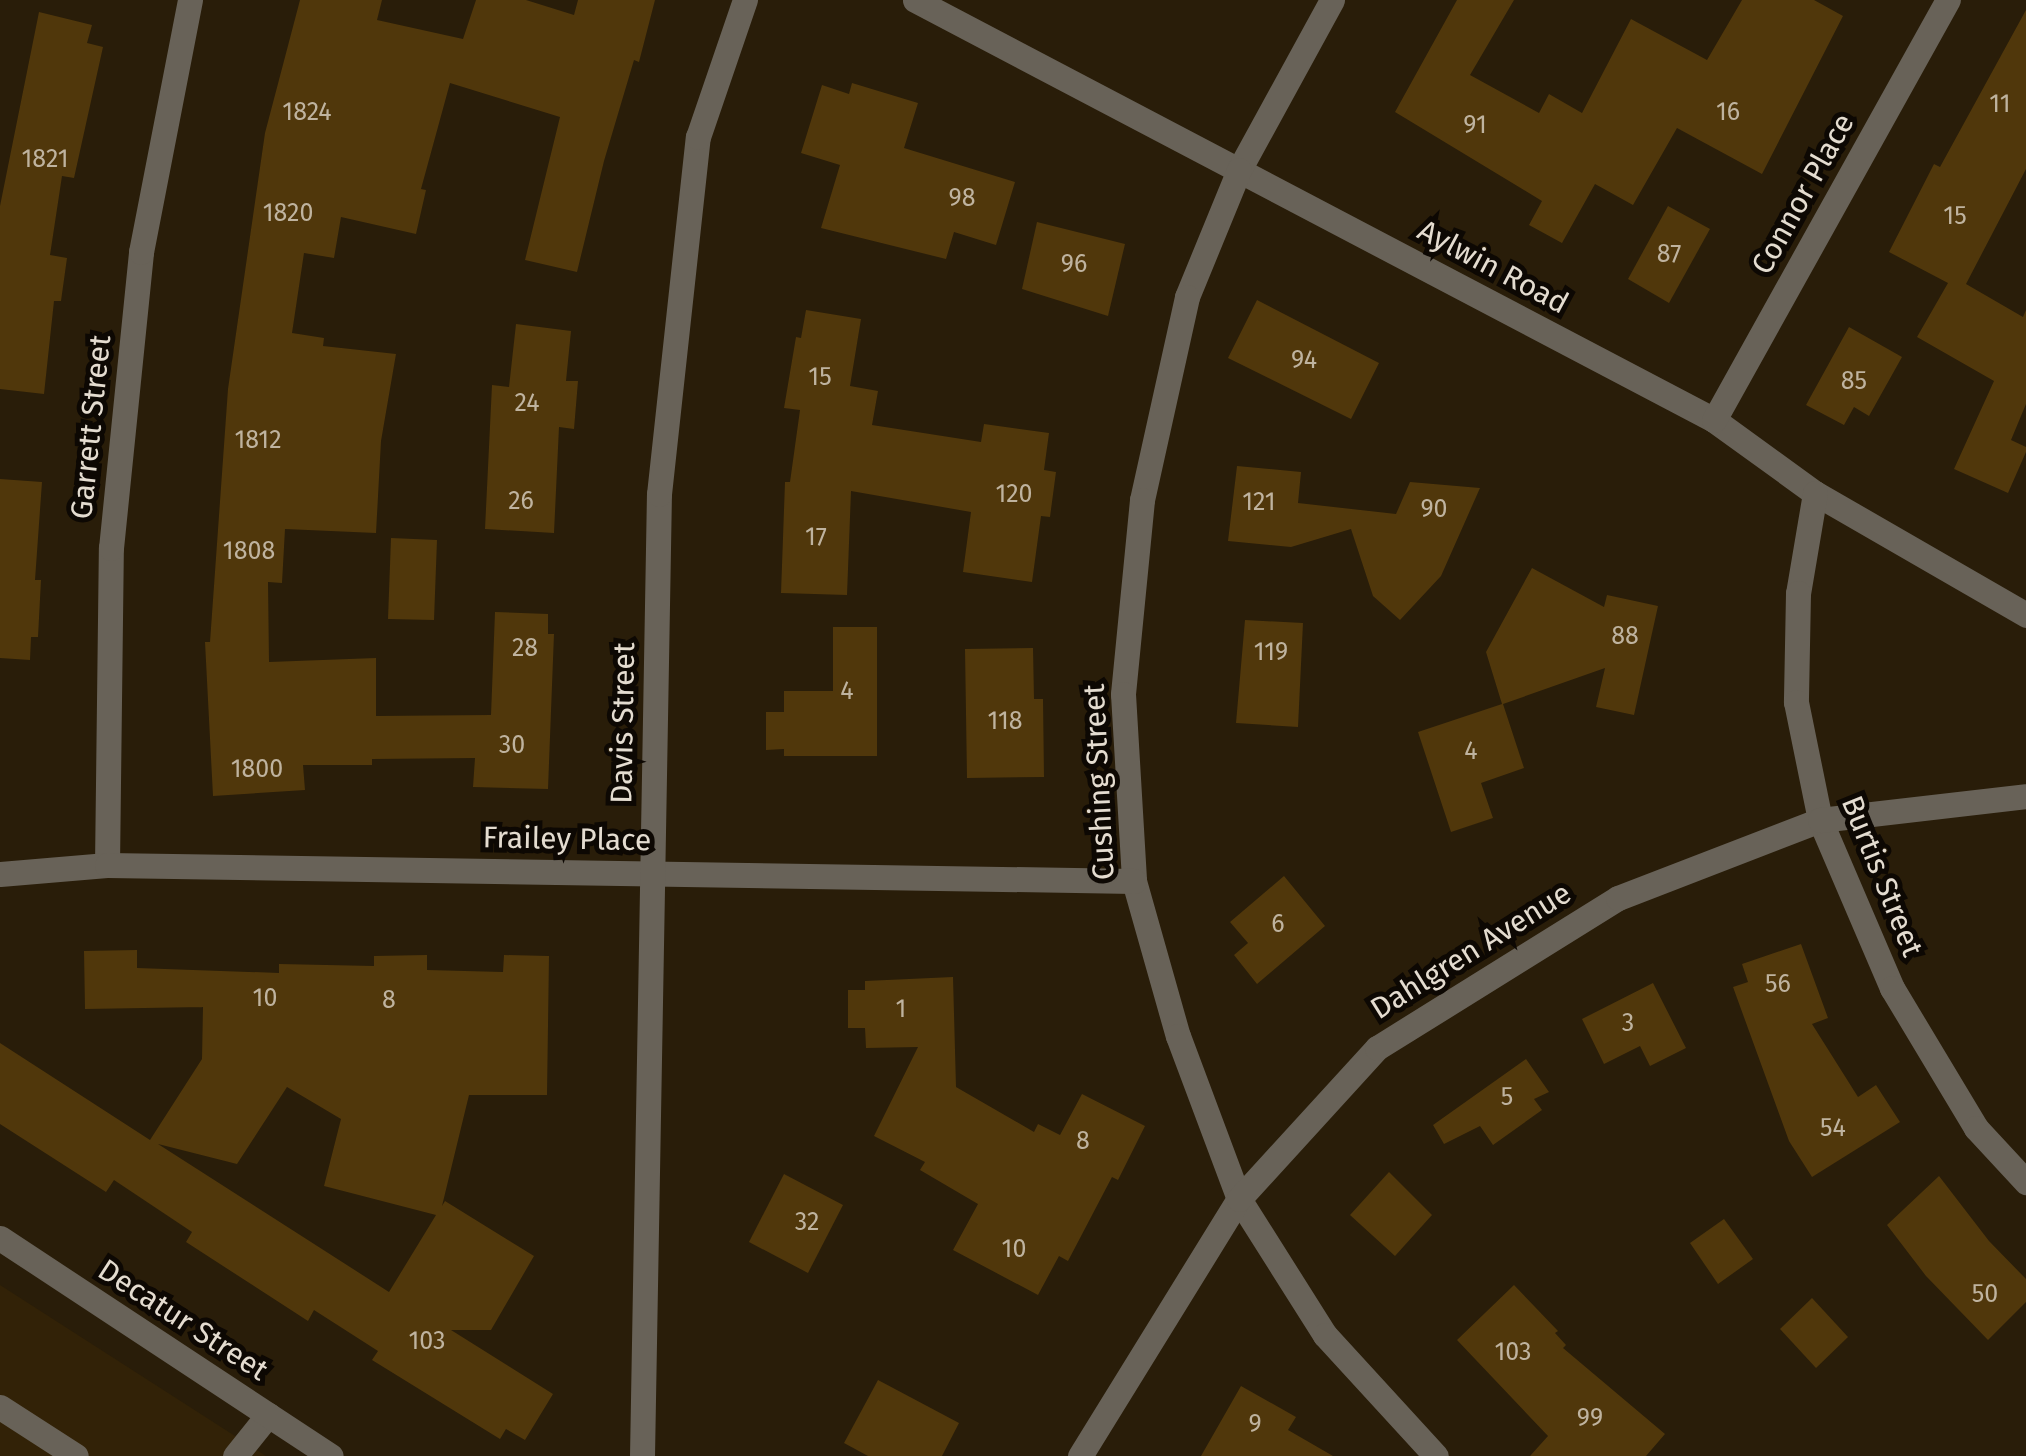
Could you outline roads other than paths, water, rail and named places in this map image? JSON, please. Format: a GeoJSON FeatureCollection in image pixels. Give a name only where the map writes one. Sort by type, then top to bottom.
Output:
{"type":"FeatureCollection","features":[{"type":"Feature","properties":{"kind":"street","name":"Garrett Street"},"geometry":{"type":"LineString","coordinates":[[106,866],[111,548],[141,252],[190,0]]}},
{"type":"Feature","properties":{"kind":"street","name":"Davis Street"},"geometry":{"type":"LineString","coordinates":[[642,1456],[661,474],[698,137],[745,0]]}},
{"type":"Feature","properties":{"kind":"street","name":"Aylwin Road"},"geometry":{"type":"LineString","coordinates":[[915,0],[1714,420],[1815,493],[2026,615]]}},
{"type":"Feature","properties":{"kind":"street","name":"Cushing Street"},"geometry":{"type":"LineString","coordinates":[[1332,0],[1239,170],[1188,297],[1142,500],[1122,694],[1134,880],[1178,1036],[1239,1199],[1325,1335],[1436,1456]]}},
{"type":"Feature","properties":{"kind":"street","name":"Connor Place"},"geometry":{"type":"LineString","coordinates":[[1714,420],[1948,0]]}},
{"type":"Feature","properties":{"kind":"street","name":"Burtis Street"},"geometry":{"type":"LineString","coordinates":[[1815,493],[1798,593],[1796,702],[1820,820],[1892,988],[1976,1128],[2026,1182]]}},
{"type":"Feature","properties":{"kind":"street","name":"Dahlgren Avenue"},"geometry":{"type":"LineString","coordinates":[[1080,1456],[1239,1199],[1376,1048],[1618,898],[1820,820],[2026,796]]}},
{"type":"Feature","properties":{"kind":"street","name":"Frailey Place"},"geometry":{"type":"LineString","coordinates":[[0,874],[106,866],[1134,880]]}},
{"type":"Feature","properties":{"kind":"street","name":"Decatur Street"},"geometry":{"type":"LineString","coordinates":[[0,1238],[331,1456]]}},
{"type":"Feature","properties":{"kind":"street"},"geometry":{"type":"LineString","coordinates":[[0,1407],[76,1456]]}},
{"type":"Feature","properties":{"kind":"street"},"geometry":{"type":"LineString","coordinates":[[236,1456],[268,1415]]}}]}
